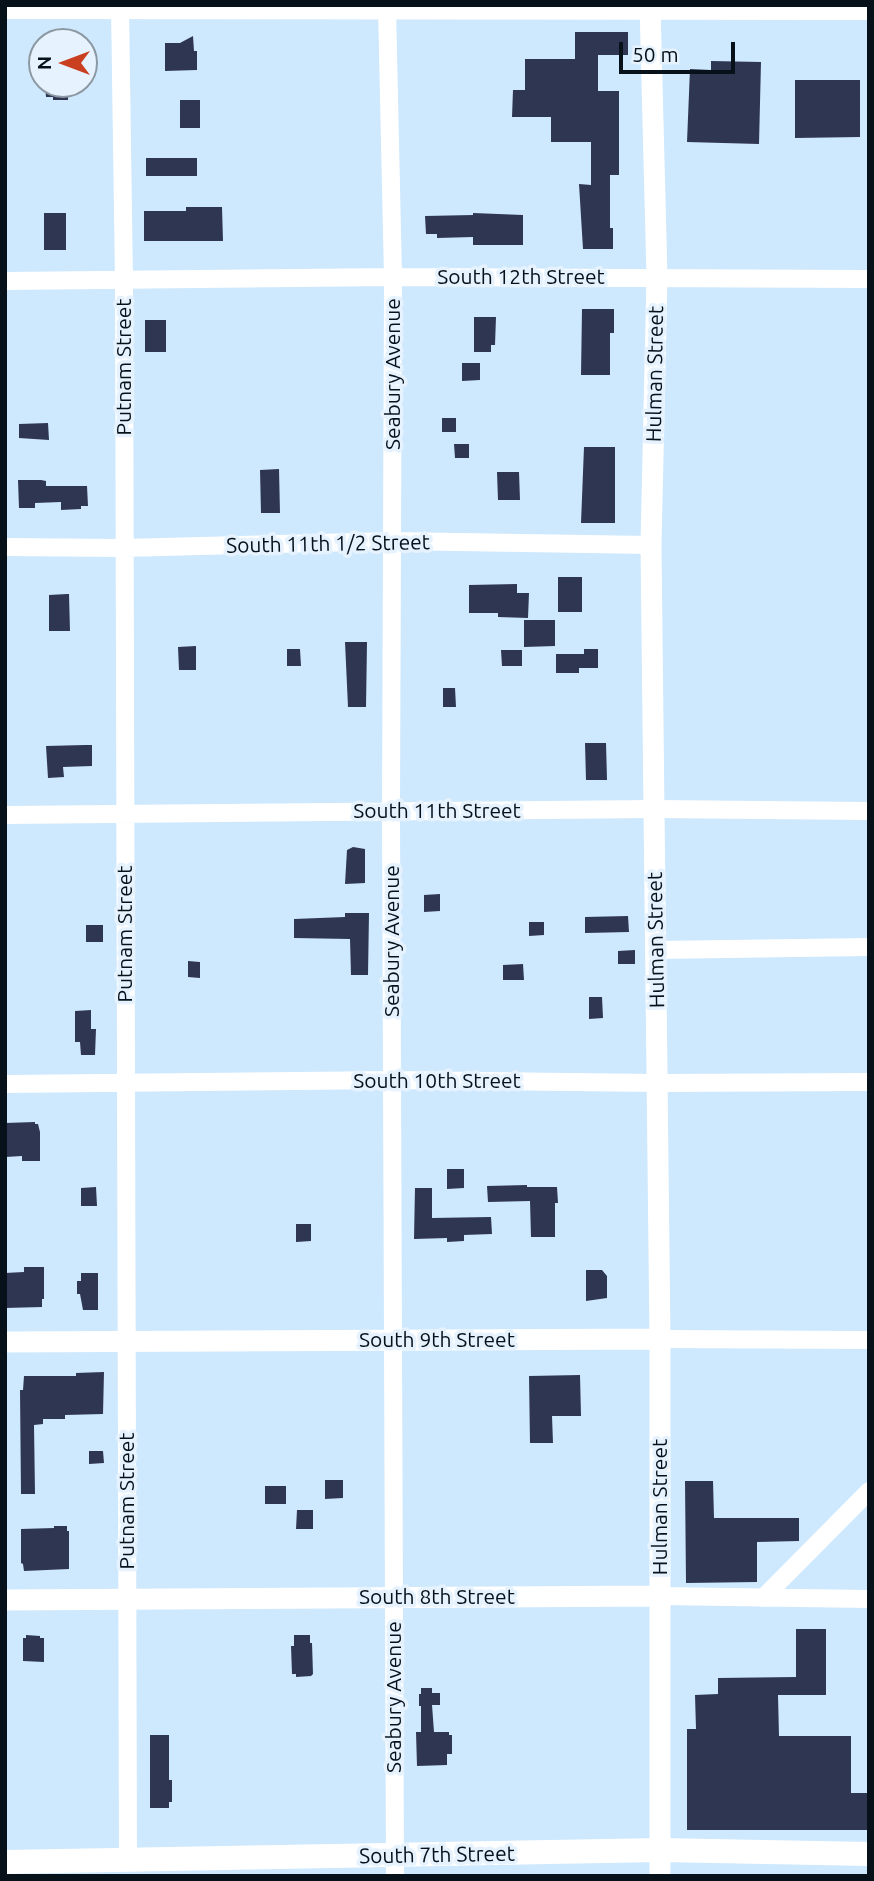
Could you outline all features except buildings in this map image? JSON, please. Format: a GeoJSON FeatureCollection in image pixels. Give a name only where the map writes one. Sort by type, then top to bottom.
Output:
{"type":"FeatureCollection","features":[{"type":"Feature","properties":{"kind":"main road"},"geometry":{"type":"LineString","coordinates":[[5,7],[869,8]]}},
{"type":"Feature","properties":{"kind":"main road","name":"South 7th Street"},"geometry":{"type":"LineString","coordinates":[[5,1862],[38,1869],[128,1861],[395,1866],[660,1850],[869,1854]]}},
{"type":"Feature","properties":{"kind":"street","name":"Putnam Street"},"geometry":{"type":"LineString","coordinates":[[120,6],[124,281],[128,1861]]}},
{"type":"Feature","properties":{"kind":"street","name":"Hulman Street"},"geometry":{"type":"LineString","coordinates":[[650,6],[657,277],[651,545],[660,1339],[660,1876]]}},
{"type":"Feature","properties":{"kind":"street","name":"Seabury Avenue"},"geometry":{"type":"LineString","coordinates":[[395,1866],[391,811],[393,277],[403,7]]}},
{"type":"Feature","properties":{"kind":"street","name":"South 12th Street"},"geometry":{"type":"LineString","coordinates":[[5,281],[393,277],[869,279]]}},
{"type":"Feature","properties":{"kind":"street","name":"South 11th 1/2 Street"},"geometry":{"type":"LineString","coordinates":[[5,547],[124,548],[393,541],[651,545]]}},
{"type":"Feature","properties":{"kind":"street","name":"South 11th Street"},"geometry":{"type":"LineString","coordinates":[[5,814],[654,809],[869,811]]}},
{"type":"Feature","properties":{"kind":"street"},"geometry":{"type":"LineString","coordinates":[[656,950],[869,947]]}},
{"type":"Feature","properties":{"kind":"street","name":"South 10th Street"},"geometry":{"type":"LineString","coordinates":[[5,1084],[393,1080],[869,1082]]}},
{"type":"Feature","properties":{"kind":"street","name":"South 9th Street"},"geometry":{"type":"LineString","coordinates":[[5,1342],[869,1340]]}},
{"type":"Feature","properties":{"kind":"street"},"geometry":{"type":"LineString","coordinates":[[764,1598],[869,1491]]}},
{"type":"Feature","properties":{"kind":"street","name":"South 8th Street"},"geometry":{"type":"LineString","coordinates":[[5,1600],[659,1596],[869,1599]]}}]}
